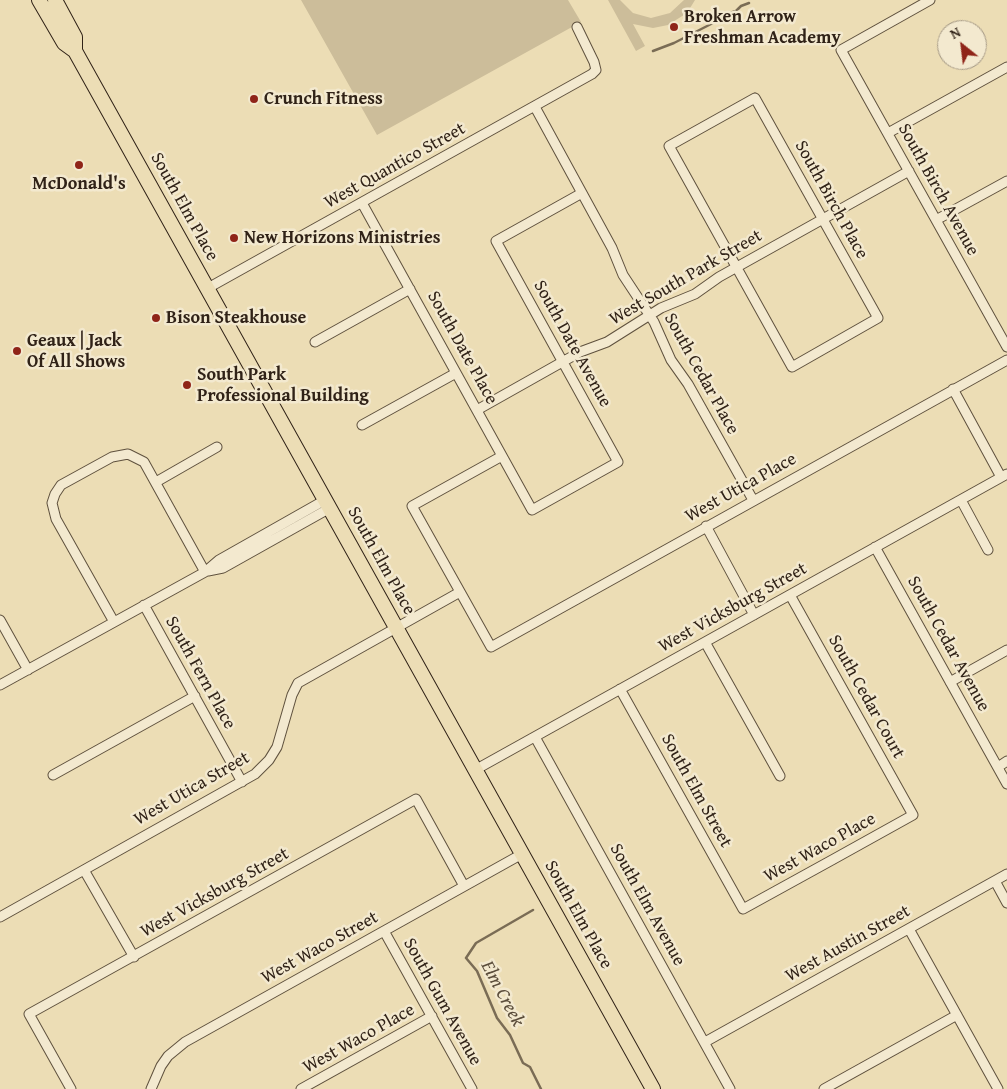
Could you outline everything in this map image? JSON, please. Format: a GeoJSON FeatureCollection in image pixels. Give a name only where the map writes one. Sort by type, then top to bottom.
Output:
{"type":"FeatureCollection","features":[{"type":"Feature","properties":{"kind":"main road","name":"South Elm Place"},"geometry":{"type":"LineString","coordinates":[[39,0],[64,43],[75,51],[653,1089]]}},
{"type":"Feature","properties":{"kind":"main road","name":"South Elm Place"},"geometry":{"type":"LineString","coordinates":[[54,0],[75,37],[75,51]]}},
{"type":"Feature","properties":{"kind":"street","name":"South Birch Avenue"},"geometry":{"type":"LineString","coordinates":[[930,0],[841,50],[1007,347]]}},
{"type":"Feature","properties":{"kind":"street","name":"West Quantico Street"},"geometry":{"type":"LineString","coordinates":[[208,288],[535,107],[596,70],[590,51],[577,27]]}},
{"type":"Feature","properties":{"kind":"street"},"geometry":{"type":"LineString","coordinates":[[888,133],[1007,67]]}},
{"type":"Feature","properties":{"kind":"street","name":"South Birch Place"},"geometry":{"type":"LineString","coordinates":[[755,98],[878,318],[792,367],[736,267],[669,146],[755,98]]}},
{"type":"Feature","properties":{"kind":"street","name":"South Cedar Place"},"geometry":{"type":"LineString","coordinates":[[535,107],[612,248],[623,275],[650,314],[671,360],[688,384],[753,500]]}},
{"type":"Feature","properties":{"kind":"street","name":"West South Park Street"},"geometry":{"type":"LineString","coordinates":[[477,410],[563,362],[614,338],[650,314],[695,294],[736,267],[909,171]]}},
{"type":"Feature","properties":{"kind":"street"},"geometry":{"type":"LineString","coordinates":[[936,220],[1007,181]]}},
{"type":"Feature","properties":{"kind":"street","name":"South Date Avenue"},"geometry":{"type":"LineString","coordinates":[[532,510],[618,462],[496,241],[582,193]]}},
{"type":"Feature","properties":{"kind":"street","name":"South Date Place"},"geometry":{"type":"LineString","coordinates":[[362,203],[532,510]]}},
{"type":"Feature","properties":{"kind":"street"},"geometry":{"type":"LineString","coordinates":[[315,342],[410,289]]}},
{"type":"Feature","properties":{"kind":"street","name":"West Utica Place"},"geometry":{"type":"LineString","coordinates":[[460,592],[491,647],[1007,360]]}},
{"type":"Feature","properties":{"kind":"street"},"geometry":{"type":"LineString","coordinates":[[362,425],[456,373]]}},
{"type":"Feature","properties":{"kind":"street"},"geometry":{"type":"LineString","coordinates":[[953,389],[1004,476]]}},
{"type":"Feature","properties":{"kind":"street"},"geometry":{"type":"LineString","coordinates":[[156,482],[217,448]]}},
{"type":"Feature","properties":{"kind":"street"},"geometry":{"type":"LineString","coordinates":[[114,622],[56,519],[52,503],[55,494],[62,486],[112,457],[128,454],[144,462],[205,572]]}},
{"type":"Feature","properties":{"kind":"street"},"geometry":{"type":"LineString","coordinates":[[460,592],[412,506],[502,456]]}},
{"type":"Feature","properties":{"kind":"street","name":"West Vicksburg Street"},"geometry":{"type":"LineString","coordinates":[[475,770],[1004,476]]}},
{"type":"Feature","properties":{"kind":"street"},"geometry":{"type":"LineString","coordinates":[[961,500],[988,550]]}},
{"type":"Feature","properties":{"kind":"street"},"geometry":{"type":"LineString","coordinates":[[0,685],[205,572],[219,560],[327,504]]}},
{"type":"Feature","properties":{"kind":"street"},"geometry":{"type":"LineString","coordinates":[[706,526],[754,615]]}},
{"type":"Feature","properties":{"kind":"street","name":"South Cedar Avenue"},"geometry":{"type":"LineString","coordinates":[[875,547],[1007,784]]}},
{"type":"Feature","properties":{"kind":"street","name":"West Utica Street"},"geometry":{"type":"LineString","coordinates":[[0,917],[242,782],[263,768],[273,754],[292,695],[298,683],[460,592]]}},
{"type":"Feature","properties":{"kind":"street","name":"South Cedar Court"},"geometry":{"type":"LineString","coordinates":[[790,595],[913,815]]}},
{"type":"Feature","properties":{"kind":"street","name":"South Fern Place"},"geometry":{"type":"LineString","coordinates":[[144,605],[242,782]]}},
{"type":"Feature","properties":{"kind":"street"},"geometry":{"type":"LineString","coordinates":[[0,620],[28,670]]}},
{"type":"Feature","properties":{"kind":"street"},"geometry":{"type":"LineString","coordinates":[[705,642],[780,776]]}},
{"type":"Feature","properties":{"kind":"street"},"geometry":{"type":"LineString","coordinates":[[950,682],[1007,650]]}},
{"type":"Feature","properties":{"kind":"street","name":"South Elm Street"},"geometry":{"type":"LineString","coordinates":[[620,689],[743,909]]}},
{"type":"Feature","properties":{"kind":"street"},"geometry":{"type":"LineString","coordinates":[[52,775],[195,696]]}},
{"type":"Feature","properties":{"kind":"street","name":"South Elm Avenue"},"geometry":{"type":"LineString","coordinates":[[535,737],[730,1089]]}},
{"type":"Feature","properties":{"kind":"street"},"geometry":{"type":"LineString","coordinates":[[998,767],[1007,761]]}},
{"type":"Feature","properties":{"kind":"street","name":"West Vicksburg Street"},"geometry":{"type":"LineString","coordinates":[[70,1089],[29,1014],[416,799],[464,886]]}},
{"type":"Feature","properties":{"kind":"street","name":"West Waco Place"},"geometry":{"type":"LineString","coordinates":[[743,909],[913,815]]}},
{"type":"Feature","properties":{"kind":"street","name":"West Waco Street"},"geometry":{"type":"LineString","coordinates":[[151,1089],[161,1066],[168,1056],[185,1042],[522,854]]}},
{"type":"Feature","properties":{"kind":"street"},"geometry":{"type":"LineString","coordinates":[[84,870],[134,956]]}},
{"type":"Feature","properties":{"kind":"street","name":"West Austin Street"},"geometry":{"type":"LineString","coordinates":[[705,1042],[1007,874]]}},
{"type":"Feature","properties":{"kind":"street"},"geometry":{"type":"LineString","coordinates":[[995,881],[1007,903]]}},
{"type":"Feature","properties":{"kind":"street"},"geometry":{"type":"LineString","coordinates":[[909,929],[998,1089]]}},
{"type":"Feature","properties":{"kind":"street","name":"South Gum Avenue"},"geometry":{"type":"LineString","coordinates":[[384,931],[472,1089]]}},
{"type":"Feature","properties":{"kind":"street"},"geometry":{"type":"LineString","coordinates":[[824,1089],[957,1015]]}},
{"type":"Feature","properties":{"kind":"street","name":"West Waco Place"},"geometry":{"type":"LineString","coordinates":[[302,1089],[432,1016]]}},
{"type":"Feature","properties":{"kind":"shaded area"},"geometry":{"type":"Polygon","coordinates":[[[301,0],[568,0],[581,22],[377,135],[301,0]]]}},
{"type":"Feature","properties":{"kind":"shaded area"},"geometry":{"type":"Polygon","coordinates":[[[608,0],[620,0],[633,13],[651,18],[670,13],[684,0],[695,0],[687,13],[668,25],[653,28],[633,24],[645,46],[636,51],[608,0]]]}},
{"type":"Feature","properties":{"kind":"waterway"},"geometry":{"type":"LineString","coordinates":[[653,51],[674,43],[713,23],[717,17],[736,11],[741,6],[749,3]]}},
{"type":"Feature","properties":{"kind":"waterway","name":"Elm Creek"},"geometry":{"type":"LineString","coordinates":[[533,910],[476,943],[466,958],[477,971],[497,1018],[510,1035],[523,1063],[530,1067],[541,1089]]}},
{"type":"Feature","properties":{"kind":"place","name":"Broken Arrow Freshman Academy"},"geometry":{"type":"Point","coordinates":[674,27]}},
{"type":"Feature","properties":{"kind":"place","name":"Crunch Fitness"},"geometry":{"type":"Point","coordinates":[254,99]}},
{"type":"Feature","properties":{"kind":"place","name":"McDonald's"},"geometry":{"type":"Point","coordinates":[79,165]}},
{"type":"Feature","properties":{"kind":"place","name":"New Horizons Ministries"},"geometry":{"type":"Point","coordinates":[234,238]}},
{"type":"Feature","properties":{"kind":"place","name":"Bison Steakhouse"},"geometry":{"type":"Point","coordinates":[156,318]}},
{"type":"Feature","properties":{"kind":"place","name":"Geaux | Jack Of All Shows"},"geometry":{"type":"Point","coordinates":[17,351]}},
{"type":"Feature","properties":{"kind":"place","name":"South Park Professional Building"},"geometry":{"type":"Point","coordinates":[187,385]}}]}
